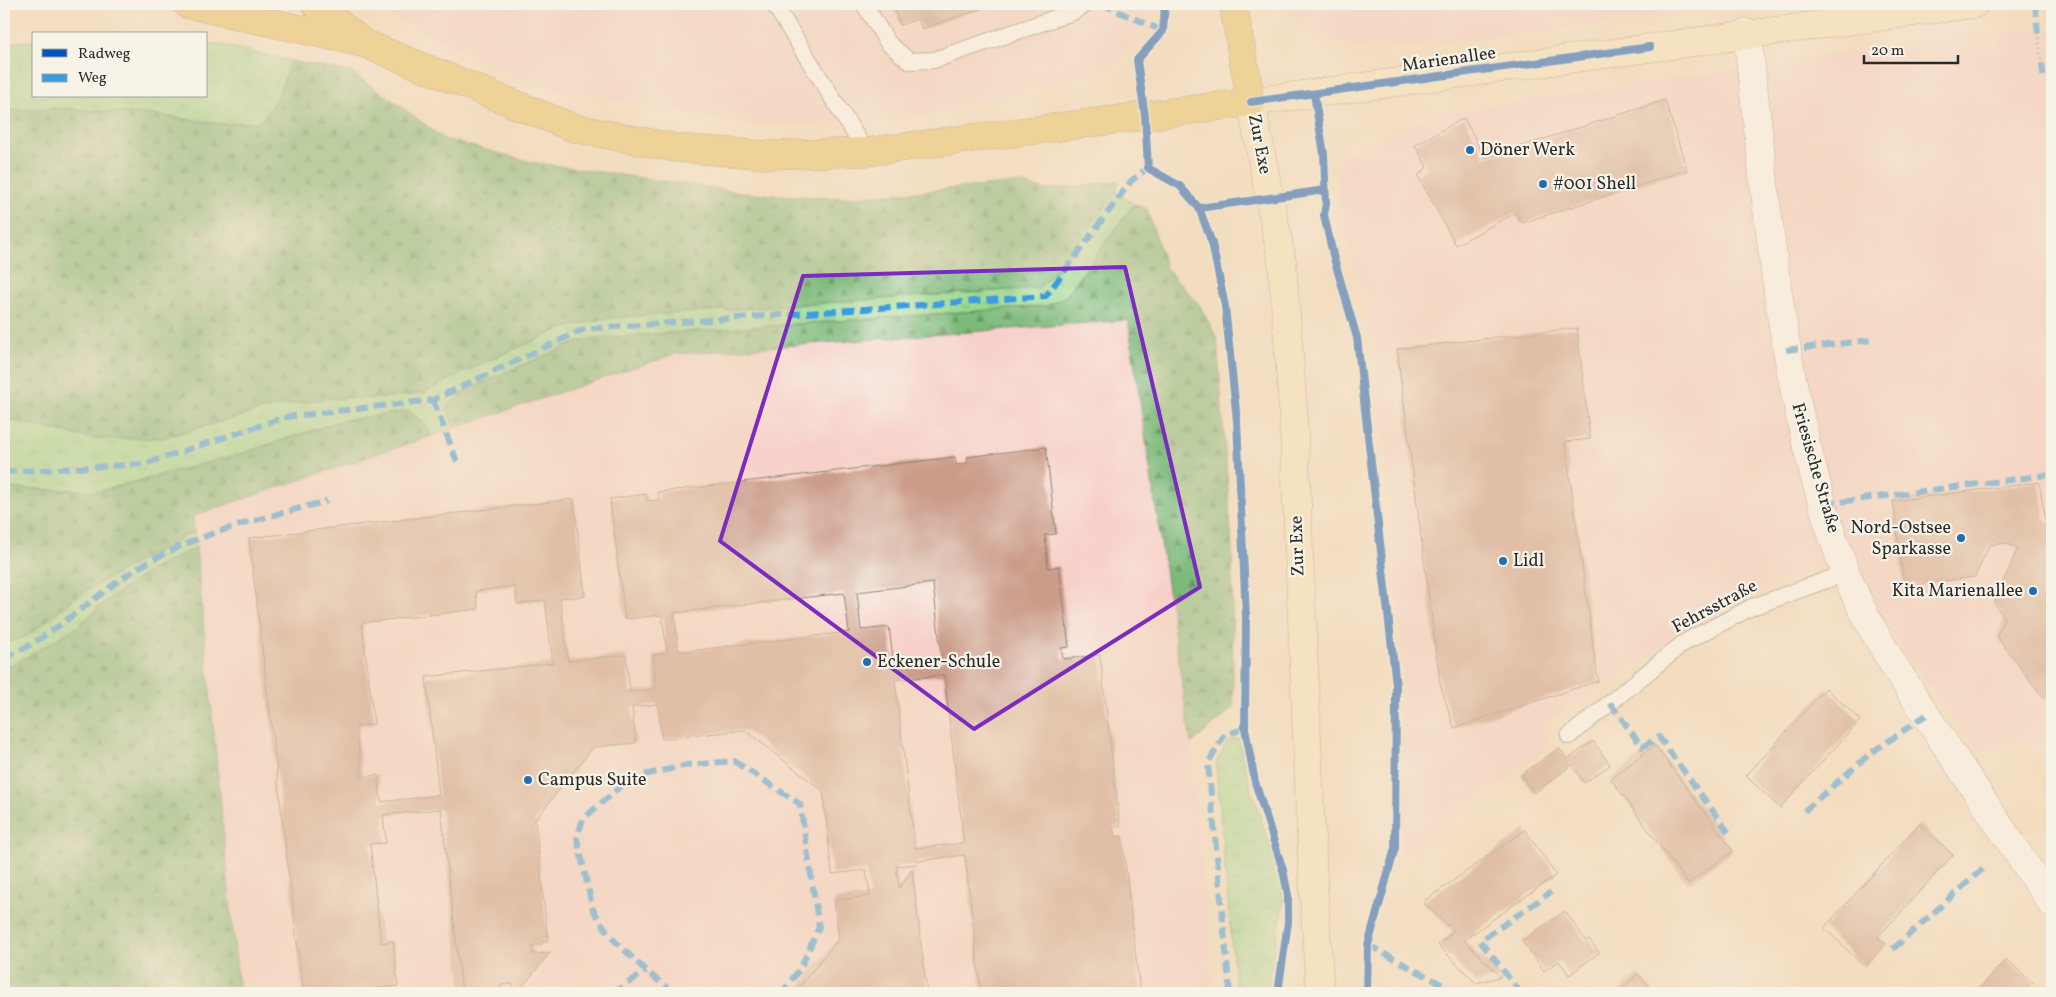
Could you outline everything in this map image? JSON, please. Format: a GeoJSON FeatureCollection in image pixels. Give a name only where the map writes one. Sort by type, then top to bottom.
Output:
{"type":"FeatureCollection","features":[{"type":"Feature","properties":{"kind":"main road"},"geometry":{"type":"LineString","coordinates":[[187,4],[363,43],[574,128],[676,148],[766,155],[866,152],[1251,102],[1233,4]]}},
{"type":"Feature","properties":{"kind":"main road"},"geometry":{"type":"LineString","coordinates":[[315,4],[363,43]]}},
{"type":"Feature","properties":{"kind":"main road","name":"Marienallee"},"geometry":{"type":"LineString","coordinates":[[1251,102],[1748,33],[1974,4]]}},
{"type":"Feature","properties":{"kind":"main road","name":"Zur Exe"},"geometry":{"type":"LineString","coordinates":[[1251,102],[1282,261],[1293,410],[1313,880],[1320,993]]}},
{"type":"Feature","properties":{"kind":"street","name":"Friesische Straße"},"geometry":{"type":"LineString","coordinates":[[1748,33],[1781,313],[1796,406],[1846,573],[1880,644],[2052,904]]}},
{"type":"Feature","properties":{"kind":"lane"},"geometry":{"type":"LineString","coordinates":[[774,4],[866,152]]}},
{"type":"Feature","properties":{"kind":"lane"},"geometry":{"type":"LineString","coordinates":[[864,4],[888,43],[909,61],[934,60],[1073,12],[1086,4]]}},
{"type":"Feature","properties":{"kind":"lane","name":"Fehrsstraße"},"geometry":{"type":"LineString","coordinates":[[1569,736],[1685,642],[1752,607],[1846,573]]}},
{"type":"Feature","properties":{"kind":"path"},"geometry":{"type":"LineString","coordinates":[[2038,33],[2042,64]]}},
{"type":"Feature","properties":{"kind":"highlighted area"},"geometry":{"type":"Polygon","coordinates":[[[1125,267],[1200,587],[974,729],[720,541],[803,276],[1125,267]]]}},
{"type":"Feature","properties":{"kind":"shaded area"},"geometry":{"type":"Polygon","coordinates":[[[370,4],[1155,5],[1114,69],[906,121],[752,126],[531,84],[383,13],[370,4]]]}},
{"type":"Feature","properties":{"kind":"shaded area"},"geometry":{"type":"Polygon","coordinates":[[[1282,4],[1780,4],[1408,46],[1356,46],[1322,39],[1299,27],[1282,4]]]}},
{"type":"Feature","properties":{"kind":"shaded area"},"geometry":{"type":"Polygon","coordinates":[[[2052,28],[2052,739],[1977,751],[1895,640],[1851,552],[1712,614],[1540,726],[1550,745],[1400,858],[1402,654],[1379,369],[1336,182],[1342,155],[1436,114],[1818,56],[2052,28]]]}},
{"type":"Feature","properties":{"kind":"shaded area"},"geometry":{"type":"Polygon","coordinates":[[[1128,320],[1191,744],[1214,993],[239,993],[192,516],[675,354],[1128,320]]]}},
{"type":"Feature","properties":{"kind":"green space"},"geometry":{"type":"Polygon","coordinates":[[[32,41],[32,98],[208,98],[208,44],[217,44],[291,61],[278,97],[260,122],[221,124],[157,115],[54,108],[4,111],[4,43],[32,41]]]}},
{"type":"Feature","properties":{"kind":"green space"},"geometry":{"type":"Polygon","coordinates":[[[291,61],[350,72],[395,102],[444,139],[531,162],[753,194],[842,198],[1020,183],[1045,190],[1118,181],[1117,192],[1054,273],[1038,288],[608,318],[560,329],[469,369],[424,393],[383,398],[328,398],[265,409],[162,438],[93,439],[4,419],[4,111],[54,108],[157,115],[221,124],[260,122],[278,97],[291,61]]]}},
{"type":"Feature","properties":{"kind":"green space"},"geometry":{"type":"Polygon","coordinates":[[[1117,192],[1134,204],[1066,296],[1046,306],[602,338],[577,342],[462,393],[447,408],[454,428],[431,436],[422,421],[408,411],[341,421],[240,454],[100,491],[4,488],[4,419],[162,438],[265,409],[328,398],[383,398],[424,393],[469,369],[560,329],[608,318],[1038,288],[1054,273],[1117,192]]]}},
{"type":"Feature","properties":{"kind":"green space"},"geometry":{"type":"Polygon","coordinates":[[[1134,204],[1147,209],[1166,268],[1199,304],[1217,338],[1232,547],[1233,708],[1191,744],[1128,320],[675,354],[454,428],[447,408],[462,393],[577,342],[602,338],[1046,306],[1066,296],[1134,204]]]}},
{"type":"Feature","properties":{"kind":"green space"},"geometry":{"type":"Polygon","coordinates":[[[409,411],[422,421],[431,436],[193,516],[194,531],[83,592],[27,636],[4,644],[4,488],[100,491],[240,454],[341,421],[409,411]]]}},
{"type":"Feature","properties":{"kind":"green space"},"geometry":{"type":"Polygon","coordinates":[[[194,531],[196,548],[153,569],[108,600],[77,627],[18,662],[4,667],[4,644],[27,636],[83,592],[194,531]]]}},
{"type":"Feature","properties":{"kind":"green space"},"geometry":{"type":"Polygon","coordinates":[[[196,548],[239,993],[4,993],[4,667],[18,662],[77,627],[108,600],[153,569],[196,548]]]}},
{"type":"Feature","properties":{"kind":"green space"},"geometry":{"type":"Polygon","coordinates":[[[1238,738],[1251,790],[1279,872],[1284,899],[1270,971],[1269,993],[1236,993],[1216,764],[1227,742],[1238,738]]]}},
{"type":"Feature","properties":{"kind":"building"},"geometry":{"type":"Polygon","coordinates":[[[907,4],[995,4],[922,29],[918,19],[900,25],[894,8],[907,4]]]}},
{"type":"Feature","properties":{"kind":"building"},"geometry":{"type":"Polygon","coordinates":[[[1665,100],[1687,170],[1522,223],[1515,213],[1456,245],[1418,176],[1427,167],[1415,145],[1464,118],[1485,158],[1665,100]]]}},
{"type":"Feature","properties":{"kind":"building","name":"Lidl"},"geometry":{"type":"Polygon","coordinates":[[[1577,328],[1590,439],[1565,442],[1598,681],[1454,728],[1440,683],[1397,349],[1577,328]]]}},
{"type":"Feature","properties":{"kind":"building"},"geometry":{"type":"Polygon","coordinates":[[[1046,447],[1056,534],[1045,535],[1048,568],[1059,566],[1069,647],[1061,648],[1063,659],[1100,655],[1120,826],[1113,827],[1115,837],[1122,836],[1140,993],[981,993],[965,855],[916,861],[917,864],[896,866],[899,888],[912,870],[927,993],[794,993],[839,938],[834,900],[870,896],[866,870],[832,874],[823,791],[745,730],[662,739],[658,704],[632,707],[636,743],[593,747],[535,820],[548,941],[532,946],[533,954],[550,953],[517,993],[513,993],[513,984],[501,985],[502,993],[462,993],[441,809],[383,815],[386,843],[370,844],[381,943],[393,941],[398,986],[337,993],[303,993],[249,538],[574,499],[585,596],[560,598],[568,661],[626,655],[630,692],[656,689],[653,655],[667,653],[662,615],[625,619],[610,499],[646,494],[647,501],[659,500],[658,492],[955,457],[956,465],[968,463],[967,457],[1046,447]],[[933,583],[857,592],[861,630],[889,627],[894,667],[942,662],[933,583]],[[515,586],[476,591],[478,609],[362,623],[374,724],[356,726],[362,777],[378,775],[381,802],[439,795],[426,677],[553,663],[545,600],[517,604],[515,586]],[[844,593],[674,613],[679,652],[849,632],[844,593]],[[944,675],[895,680],[915,848],[964,843],[944,675]]]}},
{"type":"Feature","properties":{"kind":"building","name":"Nord-Ostsee Sparkasse"},"geometry":{"type":"Polygon","coordinates":[[[2039,482],[2046,523],[2052,523],[2052,697],[2043,697],[1997,637],[2004,618],[1994,603],[2018,548],[2005,543],[1989,545],[1975,577],[1904,586],[1893,501],[2039,482]]]}},
{"type":"Feature","properties":{"kind":"building"},"geometry":{"type":"Polygon","coordinates":[[[1826,688],[1860,720],[1780,808],[1746,776],[1826,688]]]}},
{"type":"Feature","properties":{"kind":"building"},"geometry":{"type":"Polygon","coordinates":[[[1593,741],[1610,765],[1584,783],[1572,765],[1534,793],[1521,775],[1559,748],[1568,759],[1593,741]]]}},
{"type":"Feature","properties":{"kind":"building"},"geometry":{"type":"Polygon","coordinates":[[[1655,745],[1733,851],[1688,884],[1611,779],[1655,745]]]}},
{"type":"Feature","properties":{"kind":"building"},"geometry":{"type":"Polygon","coordinates":[[[1919,824],[1953,855],[1878,937],[1886,944],[1865,967],[1824,928],[1919,824]]]}},
{"type":"Feature","properties":{"kind":"building"},"geometry":{"type":"Polygon","coordinates":[[[1525,830],[1556,875],[1464,940],[1501,977],[1476,983],[1438,945],[1453,931],[1423,902],[1525,830]]]}},
{"type":"Feature","properties":{"kind":"building"},"geometry":{"type":"Polygon","coordinates":[[[1565,911],[1586,941],[1589,939],[1599,953],[1569,975],[1559,961],[1544,971],[1522,941],[1565,911]]]}},
{"type":"Feature","properties":{"kind":"building"},"geometry":{"type":"Polygon","coordinates":[[[2006,959],[2041,990],[2038,993],[1976,993],[2006,959]]]}},
{"type":"Feature","properties":{"kind":"building"},"geometry":{"type":"Polygon","coordinates":[[[1638,974],[1655,993],[1617,993],[1638,974]]]}},
{"type":"Feature","properties":{"kind":"marked path"},"geometry":{"type":"LineString","coordinates":[[1101,4],[1163,31]]}},
{"type":"Feature","properties":{"kind":"marked path"},"geometry":{"type":"LineString","coordinates":[[2035,4],[2038,33]]}},
{"type":"Feature","properties":{"kind":"marked path"},"geometry":{"type":"LineString","coordinates":[[2042,64],[2044,81]]}},
{"type":"Feature","properties":{"kind":"marked path"},"geometry":{"type":"LineString","coordinates":[[4,472],[144,464],[286,417],[433,400],[584,329],[1046,296],[1131,181],[1148,168]]}},
{"type":"Feature","properties":{"kind":"marked path"},"geometry":{"type":"LineString","coordinates":[[1786,350],[1871,340]]}},
{"type":"Feature","properties":{"kind":"marked path"},"geometry":{"type":"LineString","coordinates":[[433,400],[458,464]]}},
{"type":"Feature","properties":{"kind":"marked path"},"geometry":{"type":"LineString","coordinates":[[1824,504],[2047,475]]}},
{"type":"Feature","properties":{"kind":"marked path"},"geometry":{"type":"LineString","coordinates":[[4,658],[24,648],[60,625],[131,572],[171,550],[214,533],[327,501]]}},
{"type":"Feature","properties":{"kind":"marked path"},"geometry":{"type":"LineString","coordinates":[[1610,703],[1642,747],[1659,737],[1731,836]]}},
{"type":"Feature","properties":{"kind":"marked path"},"geometry":{"type":"LineString","coordinates":[[1804,811],[1871,753],[1926,715]]}},
{"type":"Feature","properties":{"kind":"marked path"},"geometry":{"type":"LineString","coordinates":[[1230,993],[1208,763],[1224,736],[1245,728]]}},
{"type":"Feature","properties":{"kind":"marked path"},"geometry":{"type":"LineString","coordinates":[[674,993],[646,971],[611,937],[593,910],[577,838],[583,819],[630,778],[688,765],[734,761],[800,804],[819,927],[801,967],[782,993]]}},
{"type":"Feature","properties":{"kind":"marked path"},"geometry":{"type":"LineString","coordinates":[[1893,949],[1986,866]]}},
{"type":"Feature","properties":{"kind":"marked path"},"geometry":{"type":"LineString","coordinates":[[1521,993],[1480,941],[1551,892]]}},
{"type":"Feature","properties":{"kind":"marked path"},"geometry":{"type":"LineString","coordinates":[[1368,945],[1458,993]]}},
{"type":"Feature","properties":{"kind":"marked path"},"geometry":{"type":"LineString","coordinates":[[613,993],[646,971]]}},
{"type":"Feature","properties":{"kind":"cycle path"},"geometry":{"type":"LineString","coordinates":[[1165,4],[1163,31],[1137,60],[1145,116],[1148,168],[1180,186],[1199,208],[1212,243],[1225,306],[1237,421],[1246,616],[1245,728],[1255,782],[1283,870],[1288,895],[1288,922],[1278,993]]}},
{"type":"Feature","properties":{"kind":"cycle path"},"geometry":{"type":"LineString","coordinates":[[1251,102],[1650,47]]}},
{"type":"Feature","properties":{"kind":"cycle path"},"geometry":{"type":"LineString","coordinates":[[1314,94],[1324,154],[1326,203],[1324,215],[1333,255],[1357,338],[1396,685],[1395,848],[1368,945],[1367,993]]}},
{"type":"Feature","properties":{"kind":"cycle path"},"geometry":{"type":"LineString","coordinates":[[1199,208],[1325,190]]}},
{"type":"Feature","properties":{"kind":"place","name":"Döner Werk"},"geometry":{"type":"Point","coordinates":[1470,150]}},
{"type":"Feature","properties":{"kind":"place","name":"#001 Shell"},"geometry":{"type":"Point","coordinates":[1543,184]}},
{"type":"Feature","properties":{"kind":"place","name":"Nord-Ostsee Sparkasse"},"geometry":{"type":"Point","coordinates":[1961,538]}},
{"type":"Feature","properties":{"kind":"place","name":"Lidl"},"geometry":{"type":"Point","coordinates":[1503,561]}},
{"type":"Feature","properties":{"kind":"place","name":"Kita Marienallee"},"geometry":{"type":"Point","coordinates":[2033,591]}},
{"type":"Feature","properties":{"kind":"place","name":"Eckener-Schule"},"geometry":{"type":"Point","coordinates":[867,662]}},
{"type":"Feature","properties":{"kind":"place","name":"Campus Suite"},"geometry":{"type":"Point","coordinates":[528,780]}}]}
